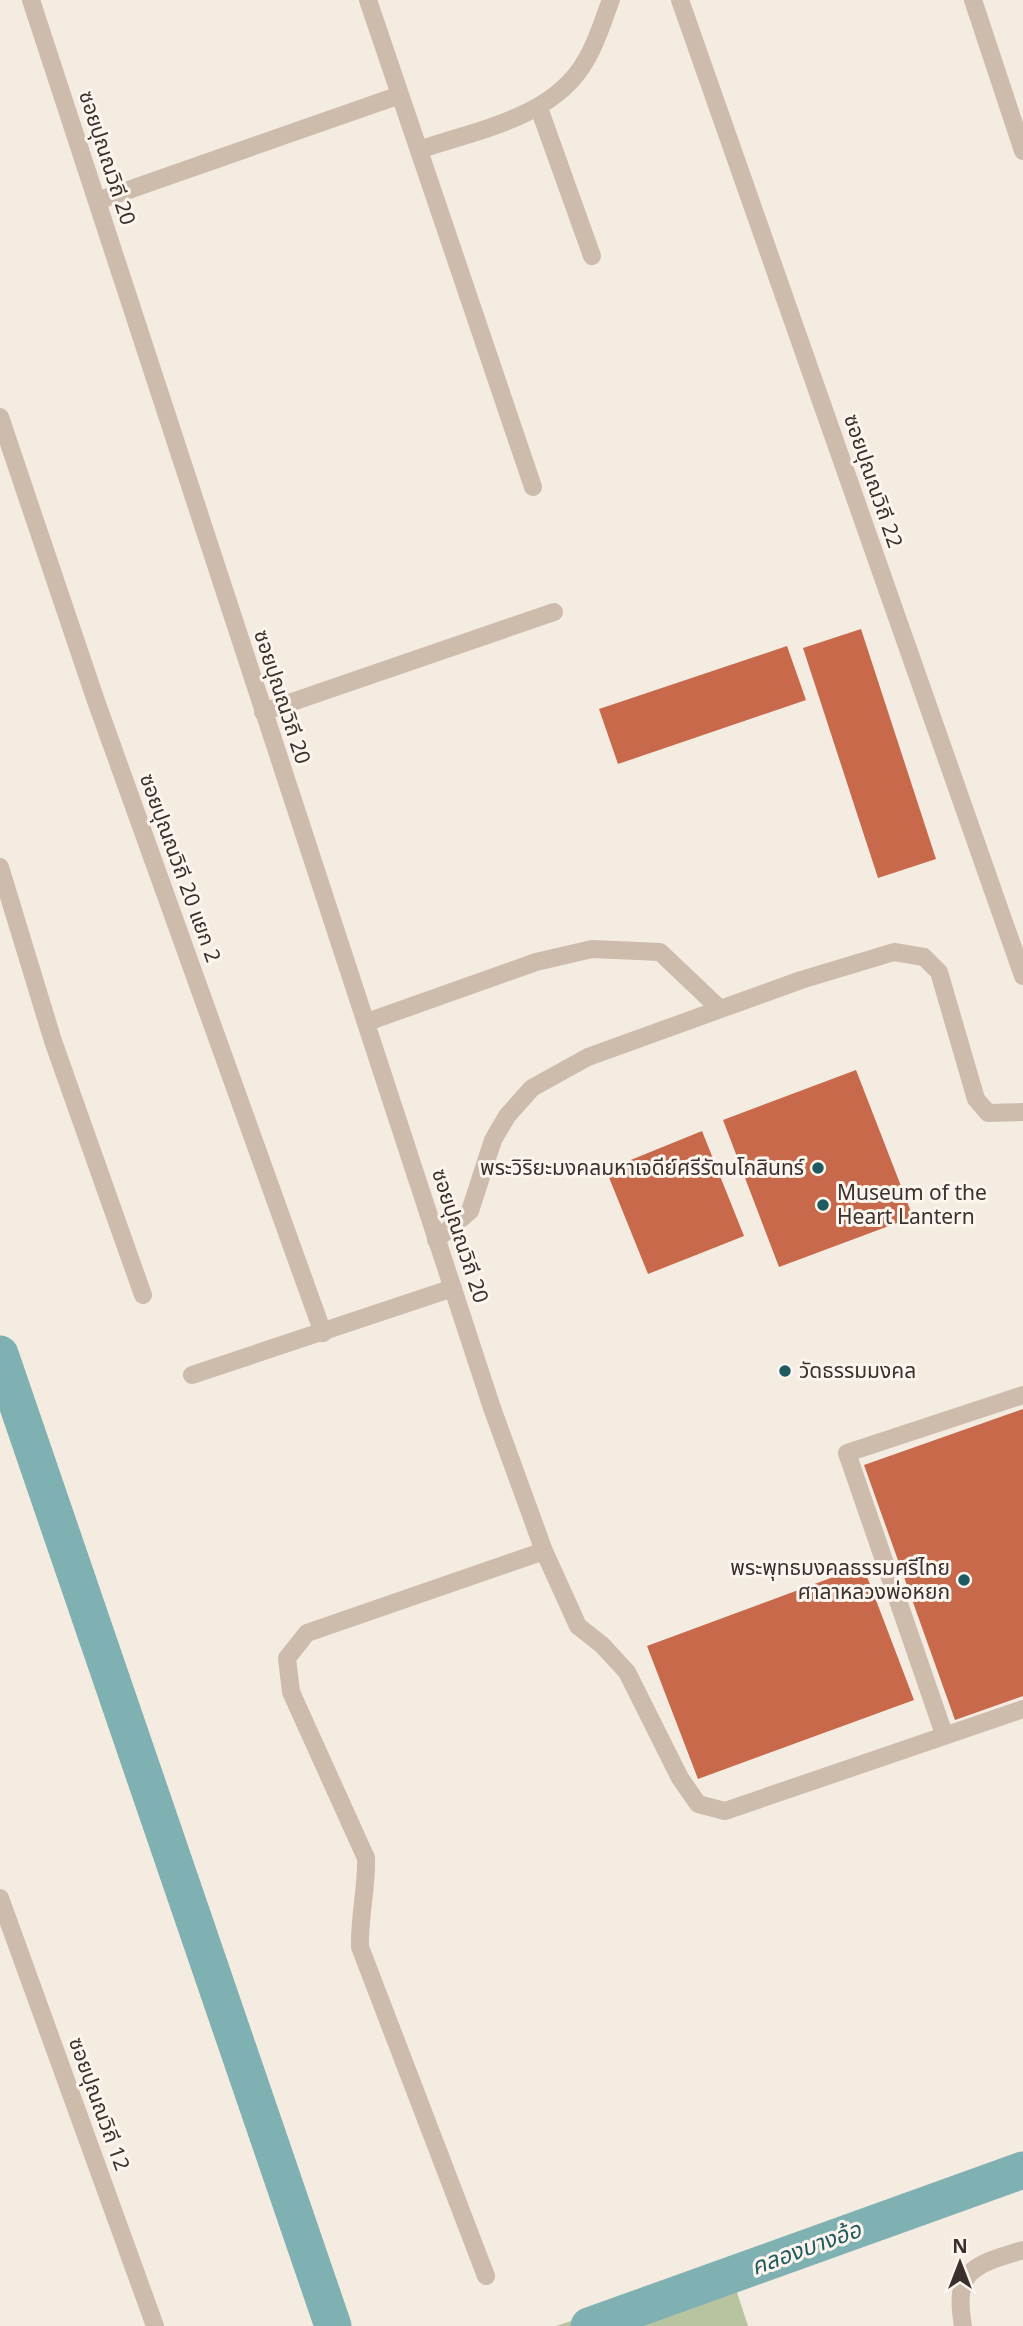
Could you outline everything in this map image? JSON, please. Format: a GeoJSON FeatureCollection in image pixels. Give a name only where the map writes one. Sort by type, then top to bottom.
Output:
{"type":"FeatureCollection","features":[{"type":"Feature","properties":{"kind":"street","name":"ซอยปุณณวิถี 20"},"geometry":{"type":"LineString","coordinates":[[31,0],[263,712],[368,1022],[492,1408],[544,1551],[578,1626],[602,1645],[627,1672],[680,1778],[698,1804],[725,1811],[1023,1709]]}},
{"type":"Feature","properties":{"kind":"street"},"geometry":{"type":"LineString","coordinates":[[368,0],[533,487]]}},
{"type":"Feature","properties":{"kind":"street"},"geometry":{"type":"LineString","coordinates":[[419,150],[539,108],[570,83],[587,60],[611,0]]}},
{"type":"Feature","properties":{"kind":"street","name":"ซอยปุณณวิถี 22"},"geometry":{"type":"LineString","coordinates":[[680,0],[1023,976]]}},
{"type":"Feature","properties":{"kind":"street"},"geometry":{"type":"LineString","coordinates":[[973,0],[1023,151]]}},
{"type":"Feature","properties":{"kind":"street"},"geometry":{"type":"LineString","coordinates":[[97,201],[400,95]]}},
{"type":"Feature","properties":{"kind":"street"},"geometry":{"type":"LineString","coordinates":[[539,108],[592,256]]}},
{"type":"Feature","properties":{"kind":"street","name":"ซอยปุณณวิถี 20 แยก 2"},"geometry":{"type":"LineString","coordinates":[[0,417],[3,439],[323,1333]]}},
{"type":"Feature","properties":{"kind":"street"},"geometry":{"type":"LineString","coordinates":[[263,712],[554,612]]}},
{"type":"Feature","properties":{"kind":"street"},"geometry":{"type":"LineString","coordinates":[[0,867],[53,1041],[142,1295]]}},
{"type":"Feature","properties":{"kind":"street"},"geometry":{"type":"LineString","coordinates":[[368,1022],[536,962],[592,949],[660,952],[720,1009]]}},
{"type":"Feature","properties":{"kind":"street"},"geometry":{"type":"LineString","coordinates":[[436,1240],[470,1212],[493,1140],[507,1116],[532,1088],[588,1057],[801,980],[894,952],[924,957],[939,972],[976,1099],[988,1113],[1023,1112]]}},
{"type":"Feature","properties":{"kind":"street"},"geometry":{"type":"LineString","coordinates":[[192,1375],[453,1288]]}},
{"type":"Feature","properties":{"kind":"street"},"geometry":{"type":"LineString","coordinates":[[944,1734],[846,1453],[1023,1395]]}},
{"type":"Feature","properties":{"kind":"street"},"geometry":{"type":"LineString","coordinates":[[486,2276],[360,1947],[360,1926],[367,1888],[366,1858],[291,1692],[287,1658],[307,1633],[544,1551]]}},
{"type":"Feature","properties":{"kind":"street","name":"ซอยปุณณวิถี 12"},"geometry":{"type":"LineString","coordinates":[[0,1898],[155,2326]]}},
{"type":"Feature","properties":{"kind":"street"},"geometry":{"type":"LineString","coordinates":[[963,2326],[958,2300],[963,2277],[981,2263],[1023,2250]]}},
{"type":"Feature","properties":{"kind":"green space"},"geometry":{"type":"Polygon","coordinates":[[[729,2268],[748,2326],[556,2326],[729,2268]]]}},
{"type":"Feature","properties":{"kind":"building"},"geometry":{"type":"Polygon","coordinates":[[[861,629],[936,859],[878,878],[803,648],[861,629]]]}},
{"type":"Feature","properties":{"kind":"building"},"geometry":{"type":"Polygon","coordinates":[[[787,646],[806,700],[618,764],[599,709],[787,646]]]}},
{"type":"Feature","properties":{"kind":"building","name":"พระวิริยะมงคลมหาเจดีย์ศรีรัตนโกสินทร์"},"geometry":{"type":"Polygon","coordinates":[[[856,1070],[913,1217],[779,1267],[723,1120],[856,1070]]]}},
{"type":"Feature","properties":{"kind":"building"},"geometry":{"type":"Polygon","coordinates":[[[702,1131],[744,1236],[648,1274],[606,1170],[702,1131]]]}},
{"type":"Feature","properties":{"kind":"building","name":"พระพุทธมงคลธรรมศรีไทย ศาลาหลวงพ่อหยก"},"geometry":{"type":"Polygon","coordinates":[[[1023,1409],[1023,1696],[955,1720],[864,1465],[1023,1409]]]}},
{"type":"Feature","properties":{"kind":"building"},"geometry":{"type":"Polygon","coordinates":[[[863,1566],[914,1700],[698,1779],[647,1646],[863,1566]]]}},
{"type":"Feature","properties":{"kind":"waterway"},"geometry":{"type":"LineString","coordinates":[[0,1354],[333,2326]]}},
{"type":"Feature","properties":{"kind":"waterway","name":"คลองบางอ้อ"},"geometry":{"type":"LineString","coordinates":[[589,2326],[1023,2170]]}},
{"type":"Feature","properties":{"kind":"place","name":"พระวิริยะมงคลมหาเจดีย์ศรีรัตนโกสินทร์"},"geometry":{"type":"Point","coordinates":[818,1168]}},
{"type":"Feature","properties":{"kind":"place","name":"Museum of the Heart Lantern"},"geometry":{"type":"Point","coordinates":[823,1205]}},
{"type":"Feature","properties":{"kind":"place","name":"วัดธรรมมงคล"},"geometry":{"type":"Point","coordinates":[785,1371]}},
{"type":"Feature","properties":{"kind":"place","name":"พระพุทธมงคลธรรมศรีไทย ศาลาหลวงพ่อหยก"},"geometry":{"type":"Point","coordinates":[964,1580]}}]}
